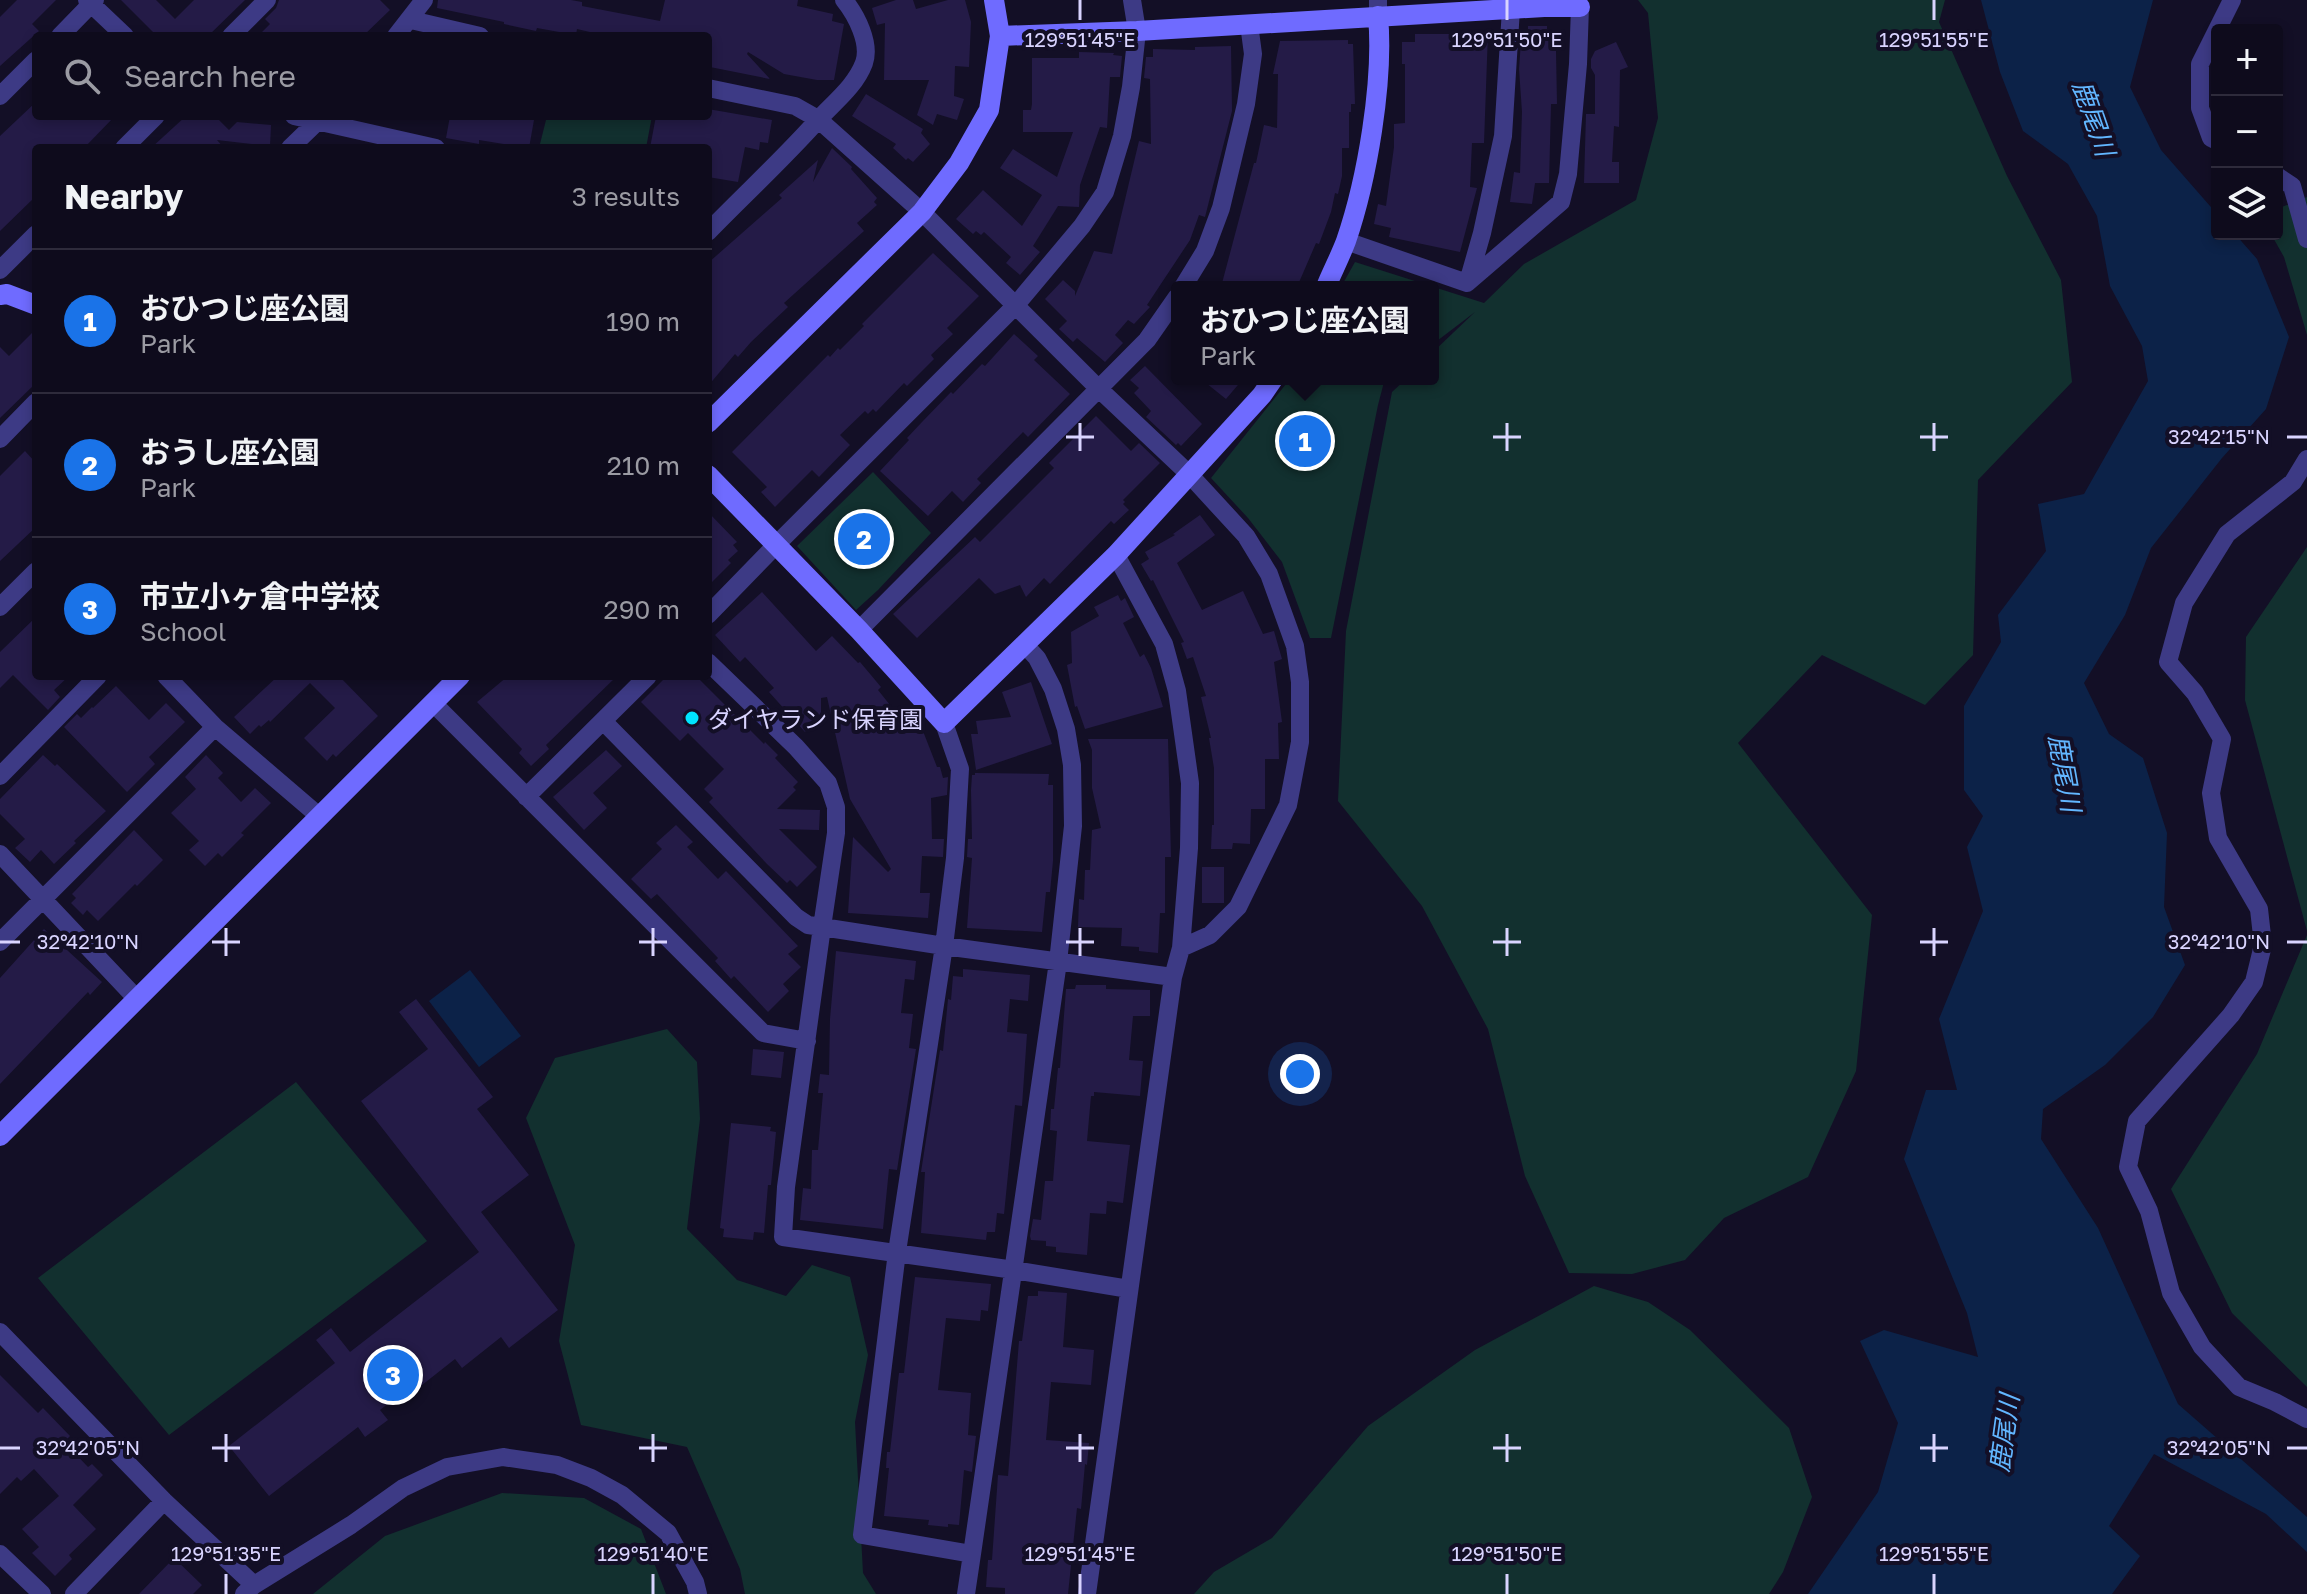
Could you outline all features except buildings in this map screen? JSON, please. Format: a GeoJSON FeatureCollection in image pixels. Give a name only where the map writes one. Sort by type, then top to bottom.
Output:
{"type":"FeatureCollection","features":[{"type":"Feature","properties":{"kind":"street"},"geometry":{"type":"LineString","coordinates":[[235,32],[267,0]]}},
{"type":"Feature","properties":{"kind":"street"},"geometry":{"type":"LineString","coordinates":[[400,32],[424,0]]}},
{"type":"Feature","properties":{"kind":"street"},"geometry":{"type":"LineString","coordinates":[[717,211],[783,159],[845,92],[864,62],[864,39],[844,0]]}},
{"type":"Feature","properties":{"kind":"street"},"geometry":{"type":"LineString","coordinates":[[712,419],[922,212],[959,163],[989,110],[1000,36],[994,0]]}},
{"type":"Feature","properties":{"kind":"street"},"geometry":{"type":"LineString","coordinates":[[712,611],[1015,306],[1082,226],[1105,192],[1122,136],[1137,31],[1132,0]]}},
{"type":"Feature","properties":{"kind":"street"},"geometry":{"type":"LineString","coordinates":[[2211,138],[2200,108],[2200,64],[2232,0]]}},
{"type":"Feature","properties":{"kind":"street"},"geometry":{"type":"LineString","coordinates":[[64,32],[91,1],[121,32]]}},
{"type":"Feature","properties":{"kind":"street"},"geometry":{"type":"LineString","coordinates":[[1000,36],[1249,24],[1378,8],[1580,7],[1569,158],[1561,202],[1467,283]]}},
{"type":"Feature","properties":{"kind":"street"},"geometry":{"type":"LineString","coordinates":[[1329,281],[1346,241],[1365,170],[1381,45],[1378,8]]}},
{"type":"Feature","properties":{"kind":"street"},"geometry":{"type":"LineString","coordinates":[[1467,283],[1482,233],[1503,136],[1511,9]]}},
{"type":"Feature","properties":{"kind":"street"},"geometry":{"type":"LineString","coordinates":[[411,20],[463,32]]}},
{"type":"Feature","properties":{"kind":"street"},"geometry":{"type":"LineString","coordinates":[[1187,281],[1205,251],[1221,208],[1246,104],[1253,54],[1249,24]]}},
{"type":"Feature","properties":{"kind":"street"},"geometry":{"type":"LineString","coordinates":[[0,96],[32,64]]}},
{"type":"Feature","properties":{"kind":"street"},"geometry":{"type":"LineString","coordinates":[[712,89],[795,106],[818,119],[922,212],[1189,474],[1246,536],[1269,574],[1295,646],[1300,682],[1300,742],[1288,805],[1238,907],[1210,935],[1181,948]]}},
{"type":"Feature","properties":{"kind":"street"},"geometry":{"type":"LineString","coordinates":[[128,144],[152,120]]}},
{"type":"Feature","properties":{"kind":"street"},"geometry":{"type":"LineString","coordinates":[[294,144],[319,120]]}},
{"type":"Feature","properties":{"kind":"street"},"geometry":{"type":"LineString","coordinates":[[324,120],[420,144]]}},
{"type":"Feature","properties":{"kind":"street"},"geometry":{"type":"LineString","coordinates":[[2283,180],[2292,186],[2307,239]]}},
{"type":"Feature","properties":{"kind":"street"},"geometry":{"type":"LineString","coordinates":[[0,270],[32,238]]}},
{"type":"Feature","properties":{"kind":"street"},"geometry":{"type":"LineString","coordinates":[[1346,241],[1467,283]]}},
{"type":"Feature","properties":{"kind":"street"},"geometry":{"type":"LineString","coordinates":[[0,295],[7,294],[32,303]]}},
{"type":"Feature","properties":{"kind":"street"},"geometry":{"type":"LineString","coordinates":[[859,630],[1147,340],[1171,306]]}},
{"type":"Feature","properties":{"kind":"street"},"geometry":{"type":"LineString","coordinates":[[944,723],[1116,555],[1269,385]]}},
{"type":"Feature","properties":{"kind":"street"},"geometry":{"type":"LineString","coordinates":[[0,439],[32,406]]}},
{"type":"Feature","properties":{"kind":"street"},"geometry":{"type":"LineString","coordinates":[[2307,459],[2293,482],[2227,534],[2184,603],[2168,662],[2195,693],[2222,739],[2211,793],[2218,838],[2259,909],[2263,945],[2254,982],[2231,1015],[2137,1121],[2128,1167],[2149,1211],[2171,1293],[2202,1347],[2239,1387],[2307,1419]]}},
{"type":"Feature","properties":{"kind":"street"},"geometry":{"type":"LineString","coordinates":[[712,479],[859,630],[944,723],[960,769],[955,858],[944,946],[897,1252],[862,1535],[972,1554]]}},
{"type":"Feature","properties":{"kind":"street"},"geometry":{"type":"LineString","coordinates":[[1087,1594],[1173,977],[1181,948],[1189,848],[1190,783],[1177,691],[1164,644],[1116,555]]}},
{"type":"Feature","properties":{"kind":"street"},"geometry":{"type":"LineString","coordinates":[[0,607],[32,575]]}},
{"type":"Feature","properties":{"kind":"street"},"geometry":{"type":"LineString","coordinates":[[966,1594],[1058,962],[1073,826],[1072,765],[1066,729],[1053,689],[1037,658],[1025,645]]}},
{"type":"Feature","properties":{"kind":"street"},"geometry":{"type":"LineString","coordinates":[[712,666],[796,747],[828,783],[836,807],[836,833],[786,1187],[783,1237],[1129,1289]]}},
{"type":"Feature","properties":{"kind":"street"},"geometry":{"type":"LineString","coordinates":[[0,776],[94,680]]}},
{"type":"Feature","properties":{"kind":"street"},"geometry":{"type":"LineString","coordinates":[[170,680],[215,727],[319,816]]}},
{"type":"Feature","properties":{"kind":"street"},"geometry":{"type":"LineString","coordinates":[[0,1136],[456,680]]}},
{"type":"Feature","properties":{"kind":"street"},"geometry":{"type":"LineString","coordinates":[[526,797],[644,680]]}},
{"type":"Feature","properties":{"kind":"street"},"geometry":{"type":"LineString","coordinates":[[434,704],[763,1033],[807,1041]]}},
{"type":"Feature","properties":{"kind":"street"},"geometry":{"type":"LineString","coordinates":[[603,721],[796,917],[808,925],[1173,977]]}},
{"type":"Feature","properties":{"kind":"street"},"geometry":{"type":"LineString","coordinates":[[0,942],[215,727]]}},
{"type":"Feature","properties":{"kind":"street"},"geometry":{"type":"LineString","coordinates":[[0,854],[137,999]]}},
{"type":"Feature","properties":{"kind":"street"},"geometry":{"type":"LineString","coordinates":[[0,1332],[249,1589],[351,1525],[403,1488],[447,1467],[503,1457],[557,1465],[591,1478],[622,1495],[668,1533],[695,1582],[698,1594]]}},
{"type":"Feature","properties":{"kind":"street"},"geometry":{"type":"LineString","coordinates":[[74,1594],[164,1501]]}},
{"type":"Feature","properties":{"kind":"street"},"geometry":{"type":"LineString","coordinates":[[0,1554],[42,1594]]}},
{"type":"Feature","properties":{"kind":"green space"},"geometry":{"type":"Polygon","coordinates":[[[1638,0],[1945,0],[1939,22],[2007,176],[2061,280],[2072,382],[1978,480],[1973,655],[1925,705],[1822,655],[1738,743],[1872,915],[1856,1071],[1808,1177],[1724,1218],[1685,1260],[1632,1274],[1569,1273],[1525,1176],[1488,1029],[1422,906],[1338,801],[1346,631],[1392,392],[1400,385],[1439,385],[1439,346],[1475,312],[1439,339],[1439,289],[1484,303],[1524,264],[1636,200],[1658,118],[1648,13],[1638,0]]]}},
{"type":"Feature","properties":{"kind":"green space"},"geometry":{"type":"Polygon","coordinates":[[[546,120],[651,120],[647,144],[540,144],[546,120]]]}},
{"type":"Feature","properties":{"kind":"green space"},"geometry":{"type":"Polygon","coordinates":[[[2307,197],[2307,335],[2284,257],[2274,240],[2283,240],[2283,207],[2307,197]]]}},
{"type":"Feature","properties":{"kind":"green space"},"geometry":{"type":"Polygon","coordinates":[[[1355,262],[1415,281],[1344,281],[1355,262]]]}},
{"type":"Feature","properties":{"kind":"green space"},"geometry":{"type":"Polygon","coordinates":[[[1285,385],[1383,385],[1331,638],[1310,638],[1282,562],[1248,518],[1211,478],[1285,385]]]}},
{"type":"Feature","properties":{"kind":"green space"},"geometry":{"type":"Polygon","coordinates":[[[873,472],[931,533],[856,610],[797,546],[873,472]]]}},
{"type":"Feature","properties":{"kind":"green space"},"geometry":{"type":"Polygon","coordinates":[[[2307,547],[2307,931],[2245,700],[2246,637],[2307,547]]]}},
{"type":"Feature","properties":{"kind":"green space"},"geometry":{"type":"Polygon","coordinates":[[[2307,935],[2307,1387],[2232,1313],[2171,1189],[2257,1054],[2307,935]]]}},
{"type":"Feature","properties":{"kind":"green space"},"geometry":{"type":"Polygon","coordinates":[[[667,1029],[697,1062],[700,1119],[687,1229],[737,1280],[786,1296],[812,1265],[850,1277],[868,1355],[855,1422],[863,1573],[876,1594],[745,1594],[740,1569],[687,1447],[581,1425],[559,1341],[575,1245],[526,1118],[555,1058],[667,1029]]]}},
{"type":"Feature","properties":{"kind":"green space"},"geometry":{"type":"Polygon","coordinates":[[[296,1082],[427,1241],[169,1435],[38,1278],[296,1082]]]}},
{"type":"Feature","properties":{"kind":"green space"},"geometry":{"type":"Polygon","coordinates":[[[1594,1286],[1648,1302],[1690,1330],[1789,1428],[1812,1497],[1783,1572],[1769,1594],[1194,1594],[1214,1572],[1272,1538],[1368,1426],[1475,1350],[1594,1286]]]}},
{"type":"Feature","properties":{"kind":"green space"},"geometry":{"type":"Polygon","coordinates":[[[502,1493],[584,1498],[641,1529],[666,1594],[313,1594],[385,1536],[502,1493]]]}},
{"type":"Feature","properties":{"kind":"water","name":"鹿尾川"},"geometry":{"type":"Polygon","coordinates":[[[1981,0],[2153,0],[2130,87],[2161,150],[2211,207],[2211,240],[2240,240],[2257,259],[2289,337],[2266,409],[2222,458],[2151,548],[2125,615],[2084,683],[2109,734],[2143,758],[2167,833],[2164,907],[2185,965],[2153,1017],[2105,1065],[2043,1109],[2041,1139],[2098,1228],[2178,1404],[2307,1517],[2307,1552],[2266,1514],[2154,1454],[2109,1526],[2140,1556],[2112,1594],[1808,1594],[1878,1492],[1898,1423],[1860,1341],[1884,1330],[1978,1357],[1967,1313],[1904,1159],[1926,1090],[1957,1090],[1939,1019],[1983,911],[1967,847],[1983,816],[1964,790],[1964,706],[2001,642],[1998,615],[2046,551],[2038,504],[2084,494],[2148,381],[2142,346],[2110,286],[2097,216],[2068,164],[2023,131],[2000,72],[1981,0]]]}},
{"type":"Feature","properties":{"kind":"water"},"geometry":{"type":"Polygon","coordinates":[[[470,970],[521,1036],[479,1067],[429,1001],[470,970]]]}},
{"type":"Feature","properties":{"kind":"place","name":"おひつじ座公園"},"geometry":{"type":"Point","coordinates":[1305,441]}},
{"type":"Feature","properties":{"kind":"place","name":"おうし座公園"},"geometry":{"type":"Point","coordinates":[864,539]}},
{"type":"Feature","properties":{"kind":"place","name":"ダイヤランド保育園"},"geometry":{"type":"Point","coordinates":[692,718]}},
{"type":"Feature","properties":{"kind":"place","name":"市立小ヶ倉中学校"},"geometry":{"type":"Point","coordinates":[393,1375]}}]}
